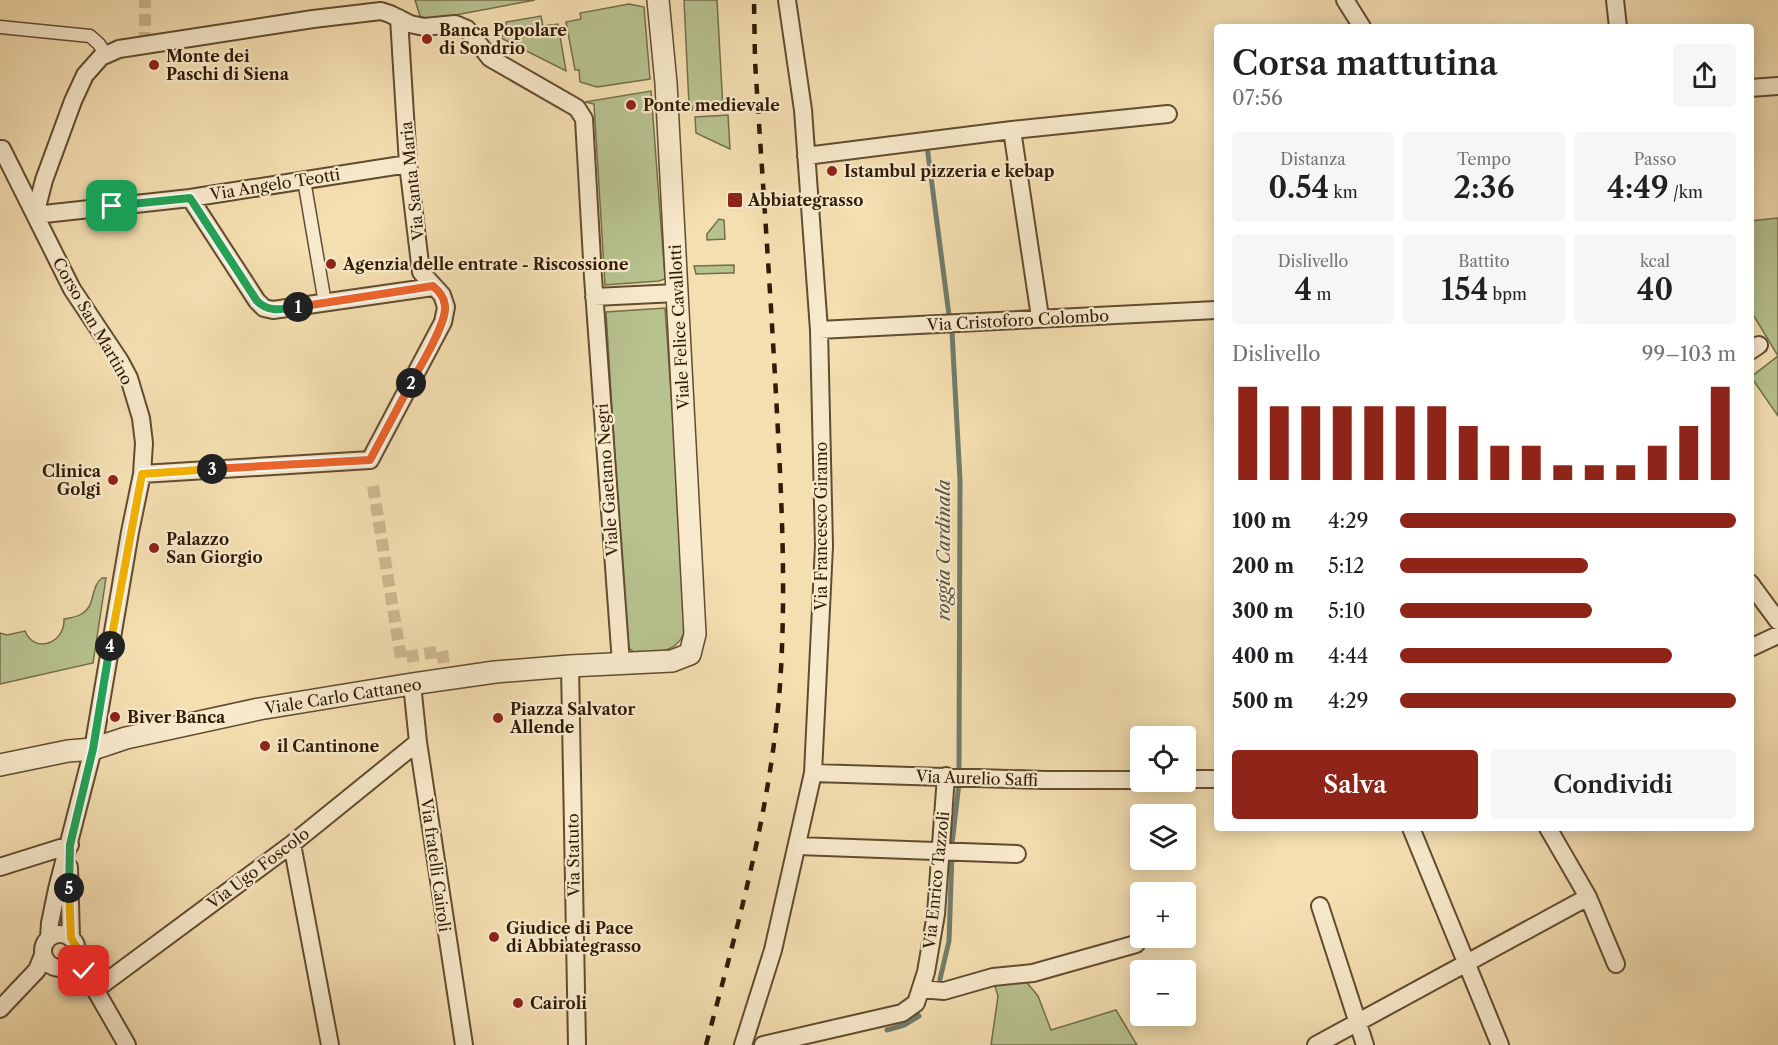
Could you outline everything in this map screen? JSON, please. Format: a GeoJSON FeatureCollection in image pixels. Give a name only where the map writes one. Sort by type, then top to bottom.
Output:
{"type":"FeatureCollection","features":[{"type":"Feature","properties":{"kind":"street","name":"Viale Felice Cavallotti"},"geometry":{"type":"LineString","coordinates":[[658,0],[666,83],[695,634],[690,654]]}},
{"type":"Feature","properties":{"kind":"street","name":"Via Francesco Giramo"},"geometry":{"type":"LineString","coordinates":[[743,1045],[773,950],[813,773],[824,546],[819,330],[803,110],[787,0]]}},
{"type":"Feature","properties":{"kind":"street"},"geometry":{"type":"LineString","coordinates":[[1345,0],[1360,24]]}},
{"type":"Feature","properties":{"kind":"street"},"geometry":{"type":"LineString","coordinates":[[1615,0],[1618,24]]}},
{"type":"Feature","properties":{"kind":"street","name":"Viale Gaetano Negri"},"geometry":{"type":"LineString","coordinates":[[106,55],[119,49],[362,6],[424,27],[455,24],[467,29],[490,58],[577,108],[584,119],[594,297],[621,663]]}},
{"type":"Feature","properties":{"kind":"street","name":"Via Santa Maria"},"geometry":{"type":"LineString","coordinates":[[142,474],[370,460],[443,322],[446,307],[442,295],[422,272],[408,164],[405,21]]}},
{"type":"Feature","properties":{"kind":"street"},"geometry":{"type":"LineString","coordinates":[[0,27],[90,36],[106,55],[101,57],[85,75],[73,100],[44,180],[35,215]]}},
{"type":"Feature","properties":{"kind":"street"},"geometry":{"type":"LineString","coordinates":[[1754,88],[1778,86]]}},
{"type":"Feature","properties":{"kind":"street"},"geometry":{"type":"LineString","coordinates":[[807,156],[1012,130],[1168,114]]}},
{"type":"Feature","properties":{"kind":"street"},"geometry":{"type":"LineString","coordinates":[[1012,130],[1040,317]]}},
{"type":"Feature","properties":{"kind":"street","name":"Corso San Martino"},"geometry":{"type":"LineString","coordinates":[[1,148],[72,289],[129,378],[141,418],[144,443],[142,474],[93,749],[70,845]]}},
{"type":"Feature","properties":{"kind":"street","name":"Via Angelo Teotti"},"geometry":{"type":"LineString","coordinates":[[35,215],[190,198],[408,164]]}},
{"type":"Feature","properties":{"kind":"street"},"geometry":{"type":"LineString","coordinates":[[304,180],[325,303]]}},
{"type":"Feature","properties":{"kind":"street"},"geometry":{"type":"LineString","coordinates":[[190,198],[257,301],[264,308],[273,310],[433,286]]}},
{"type":"Feature","properties":{"kind":"street"},"geometry":{"type":"LineString","coordinates":[[594,297],[677,293]]}},
{"type":"Feature","properties":{"kind":"street","name":"Via Cristoforo Colombo"},"geometry":{"type":"LineString","coordinates":[[819,330],[976,323],[1040,317],[1214,310]]}},
{"type":"Feature","properties":{"kind":"street"},"geometry":{"type":"LineString","coordinates":[[1754,592],[1778,621]]}},
{"type":"Feature","properties":{"kind":"street"},"geometry":{"type":"LineString","coordinates":[[1754,646],[1778,635]]}},
{"type":"Feature","properties":{"kind":"street","name":"Viale Carlo Cattaneo"},"geometry":{"type":"LineString","coordinates":[[0,765],[68,751],[93,749],[126,738],[259,709],[412,684],[495,672],[672,661],[690,654]]}},
{"type":"Feature","properties":{"kind":"street","name":"Via Statuto"},"geometry":{"type":"LineString","coordinates":[[570,666],[577,1045]]}},
{"type":"Feature","properties":{"kind":"street","name":"Via fratelli Cairoli"},"geometry":{"type":"LineString","coordinates":[[412,684],[418,742],[464,1045]]}},
{"type":"Feature","properties":{"kind":"street","name":"Via Ugo Foscolo"},"geometry":{"type":"LineString","coordinates":[[94,990],[292,844],[418,742]]}},
{"type":"Feature","properties":{"kind":"street","name":"Via Aurelio Saffi"},"geometry":{"type":"LineString","coordinates":[[813,773],[1045,780],[1130,780]]}},
{"type":"Feature","properties":{"kind":"street","name":"Via Enrico Tazzoli"},"geometry":{"type":"LineString","coordinates":[[763,1045],[902,1013],[916,1003],[921,989],[936,914],[946,776]]}},
{"type":"Feature","properties":{"kind":"street"},"geometry":{"type":"LineString","coordinates":[[1196,779],[1214,779]]}},
{"type":"Feature","properties":{"kind":"street"},"geometry":{"type":"LineString","coordinates":[[1412,831],[1500,1045]]}},
{"type":"Feature","properties":{"kind":"street"},"geometry":{"type":"LineString","coordinates":[[1550,831],[1588,897],[1616,964]]}},
{"type":"Feature","properties":{"kind":"street"},"geometry":{"type":"LineString","coordinates":[[292,844],[330,1045]]}},
{"type":"Feature","properties":{"kind":"street"},"geometry":{"type":"LineString","coordinates":[[0,867],[70,845]]}},
{"type":"Feature","properties":{"kind":"street"},"geometry":{"type":"LineString","coordinates":[[70,845],[57,889],[49,937],[43,945],[55,963],[84,971],[127,1045]]}},
{"type":"Feature","properties":{"kind":"street"},"geometry":{"type":"LineString","coordinates":[[0,1009],[76,946],[71,938],[70,845]]}},
{"type":"Feature","properties":{"kind":"street"},"geometry":{"type":"LineString","coordinates":[[798,846],[1017,854]]}},
{"type":"Feature","properties":{"kind":"street"},"geometry":{"type":"LineString","coordinates":[[1316,1045],[1588,897]]}},
{"type":"Feature","properties":{"kind":"street"},"geometry":{"type":"LineString","coordinates":[[1320,906],[1365,1045]]}},
{"type":"Feature","properties":{"kind":"street"},"geometry":{"type":"LineString","coordinates":[[49,937],[60,933],[71,938]]}},
{"type":"Feature","properties":{"kind":"street"},"geometry":{"type":"LineString","coordinates":[[921,989],[944,991],[993,977],[1033,973],[1130,946]]}},
{"type":"Feature","properties":{"kind":"green space"},"geometry":{"type":"Polygon","coordinates":[[[415,0],[535,0],[429,20],[420,16],[415,0]]]}},
{"type":"Feature","properties":{"kind":"green space"},"geometry":{"type":"Polygon","coordinates":[[[684,0],[717,0],[723,109],[692,110],[692,106],[689,105],[684,0]]]}},
{"type":"Feature","properties":{"kind":"green space"},"geometry":{"type":"Polygon","coordinates":[[[629,4],[644,7],[650,79],[597,87],[580,82],[579,70],[575,70],[566,22],[581,19],[580,13],[629,4]]]}},
{"type":"Feature","properties":{"kind":"green space"},"geometry":{"type":"Polygon","coordinates":[[[541,16],[543,26],[558,24],[566,71],[499,37],[505,35],[506,22],[541,16]]]}},
{"type":"Feature","properties":{"kind":"green space"},"geometry":{"type":"Polygon","coordinates":[[[651,91],[665,279],[605,285],[594,104],[585,102],[651,91]]]}},
{"type":"Feature","properties":{"kind":"green space"},"geometry":{"type":"Polygon","coordinates":[[[728,115],[730,149],[696,133],[695,117],[728,115]]]}},
{"type":"Feature","properties":{"kind":"green space"},"geometry":{"type":"Polygon","coordinates":[[[1778,218],[1778,356],[1754,316],[1754,221],[1778,218]]]}},
{"type":"Feature","properties":{"kind":"green space"},"geometry":{"type":"Polygon","coordinates":[[[719,219],[724,220],[725,239],[707,240],[707,234],[719,219]]]}},
{"type":"Feature","properties":{"kind":"green space"},"geometry":{"type":"Polygon","coordinates":[[[734,265],[734,273],[696,274],[694,266],[734,265]]]}},
{"type":"Feature","properties":{"kind":"green space"},"geometry":{"type":"Polygon","coordinates":[[[665,308],[687,622],[680,640],[669,649],[635,653],[629,648],[626,637],[606,312],[665,308]]]}},
{"type":"Feature","properties":{"kind":"green space"},"geometry":{"type":"Polygon","coordinates":[[[1778,356],[1778,416],[1754,381],[1754,375],[1778,356]]]}},
{"type":"Feature","properties":{"kind":"green space"},"geometry":{"type":"Polygon","coordinates":[[[102,578],[106,578],[93,663],[0,684],[0,633],[7,635],[25,631],[29,638],[42,644],[54,640],[60,635],[64,619],[87,610],[96,586],[102,578]]]}},
{"type":"Feature","properties":{"kind":"green space"},"geometry":{"type":"Polygon","coordinates":[[[1023,978],[1038,996],[1051,1030],[1116,1010],[1137,1045],[991,1045],[998,996],[994,983],[1023,978]]]}},
{"type":"Feature","properties":{"kind":"waterway","name":"roggia Cardinala"},"geometry":{"type":"LineString","coordinates":[[927,146],[949,315]]}},
{"type":"Feature","properties":{"kind":"waterway","name":"roggia Cardinala"},"geometry":{"type":"LineString","coordinates":[[952,332],[960,480],[959,768]]}},
{"type":"Feature","properties":{"kind":"waterway","name":"roggia Cardinala"},"geometry":{"type":"LineString","coordinates":[[952,844],[959,783]]}},
{"type":"Feature","properties":{"kind":"waterway","name":"roggia Cardinala"},"geometry":{"type":"LineString","coordinates":[[940,979],[949,941],[952,854]]}},
{"type":"Feature","properties":{"kind":"waterway","name":"roggia Cardinala"},"geometry":{"type":"LineString","coordinates":[[887,1030],[904,1025],[919,1016]]}},
{"type":"Feature","properties":{"kind":"tunnel"},"geometry":{"type":"LineString","coordinates":[[145,0],[145,44]]}},
{"type":"Feature","properties":{"kind":"tunnel"},"geometry":{"type":"LineString","coordinates":[[373,486],[401,658],[442,651],[446,680]]}},
{"type":"Feature","properties":{"kind":"railway"},"geometry":{"type":"LineString","coordinates":[[706,1045],[742,906],[763,812],[771,765],[781,669],[783,600],[781,497],[755,61],[754,0]]}},
{"type":"Feature","properties":{"kind":"place","name":"Banca Popolare di Sondrio"},"geometry":{"type":"Point","coordinates":[427,39]}},
{"type":"Feature","properties":{"kind":"place","name":"Monte dei Paschi di Siena"},"geometry":{"type":"Point","coordinates":[154,65]}},
{"type":"Feature","properties":{"kind":"place","name":"Ponte medievale"},"geometry":{"type":"Point","coordinates":[631,105]}},
{"type":"Feature","properties":{"kind":"place","name":"Istambul pizzeria e kebap"},"geometry":{"type":"Point","coordinates":[832,171]}},
{"type":"Feature","properties":{"kind":"place","name":"Abbiategrasso"},"geometry":{"type":"Point","coordinates":[735,200]}},
{"type":"Feature","properties":{"kind":"place","name":"Agenzia delle entrate - Riscossione"},"geometry":{"type":"Point","coordinates":[331,264]}},
{"type":"Feature","properties":{"kind":"place","name":"Clinica Golgi"},"geometry":{"type":"Point","coordinates":[113,480]}},
{"type":"Feature","properties":{"kind":"place","name":"Palazzo San Giorgio"},"geometry":{"type":"Point","coordinates":[154,548]}},
{"type":"Feature","properties":{"kind":"place","name":"Biver Banca"},"geometry":{"type":"Point","coordinates":[115,717]}},
{"type":"Feature","properties":{"kind":"place","name":"Piazza Salvator Allende"},"geometry":{"type":"Point","coordinates":[498,718]}},
{"type":"Feature","properties":{"kind":"place","name":"il Cantinone"},"geometry":{"type":"Point","coordinates":[265,746]}},
{"type":"Feature","properties":{"kind":"place","name":"Giudice di Pace di Abbiategrasso"},"geometry":{"type":"Point","coordinates":[494,937]}},
{"type":"Feature","properties":{"kind":"place","name":"Cairoli"},"geometry":{"type":"Point","coordinates":[518,1003]}},
{"type":"Feature","properties":{"kind":"route"},"geometry":{"type":"LineString","coordinates":[[84,971],[76,956],[76,946],[71,938],[70,845],[93,749],[112,630],[142,474],[370,460],[443,322],[446,307],[442,295],[433,286],[273,310],[264,308],[257,301],[190,198],[112,206]]}}]}
